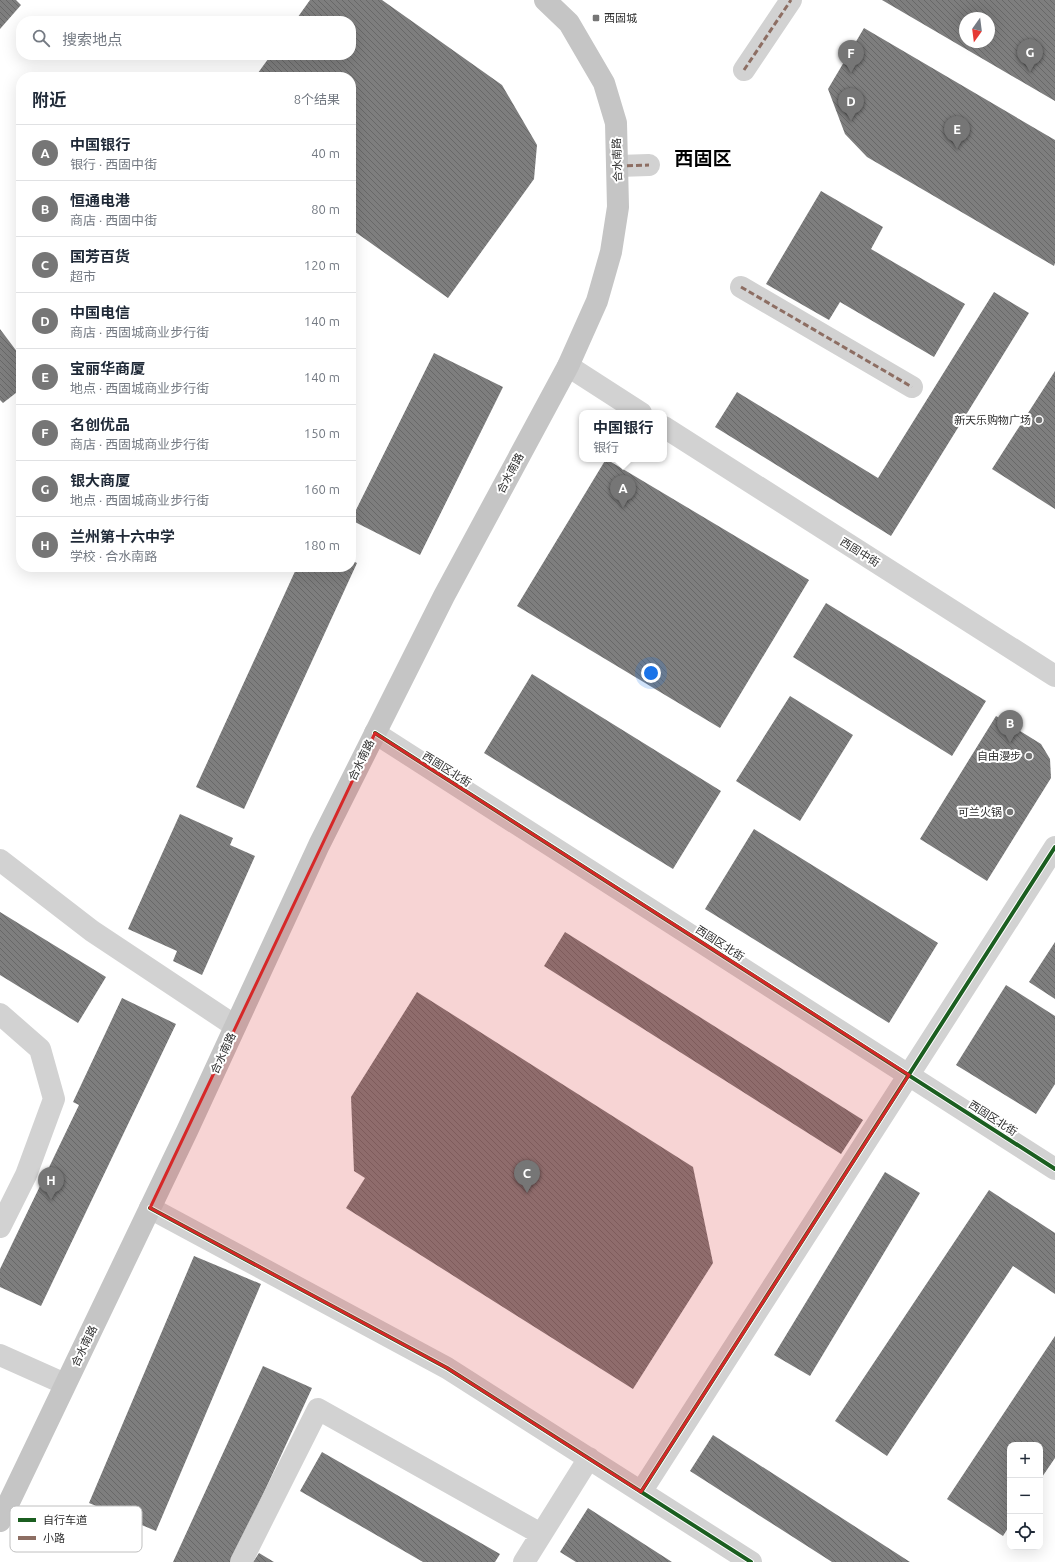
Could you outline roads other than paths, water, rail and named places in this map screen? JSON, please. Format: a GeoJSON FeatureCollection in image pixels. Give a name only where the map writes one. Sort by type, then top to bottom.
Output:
{"type":"FeatureCollection","features":[{"type":"Feature","properties":{"kind":"main road","name":"合水南路"},"geometry":{"type":"LineString","coordinates":[[0,1520],[150,1208],[319,845],[444,596],[568,366],[597,301],[611,252],[618,207],[616,123],[604,83],[569,23],[545,0]]}},
{"type":"Feature","properties":{"kind":"street"},"geometry":{"type":"LineString","coordinates":[[744,70],[791,0]]}},
{"type":"Feature","properties":{"kind":"street"},"geometry":{"type":"LineString","coordinates":[[618,166],[649,165]]}},
{"type":"Feature","properties":{"kind":"street"},"geometry":{"type":"LineString","coordinates":[[741,287],[912,387]]}},
{"type":"Feature","properties":{"kind":"street"},"geometry":{"type":"LineString","coordinates":[[568,366],[636,410]]}},
{"type":"Feature","properties":{"kind":"street","name":"西固中街"},"geometry":{"type":"LineString","coordinates":[[667,429],[1055,676]]}},
{"type":"Feature","properties":{"kind":"street","name":"西固区北街"},"geometry":{"type":"LineString","coordinates":[[375,733],[1055,1169]]}},
{"type":"Feature","properties":{"kind":"street"},"geometry":{"type":"LineString","coordinates":[[641,1492],[1055,847]]}},
{"type":"Feature","properties":{"kind":"street"},"geometry":{"type":"LineString","coordinates":[[0,860],[92,931],[235,1026]]}},
{"type":"Feature","properties":{"kind":"street"},"geometry":{"type":"LineString","coordinates":[[0,1014],[40,1049],[54,1099],[26,1175],[0,1227]]}},
{"type":"Feature","properties":{"kind":"street"},"geometry":{"type":"LineString","coordinates":[[150,1208],[447,1368],[751,1562]]}},
{"type":"Feature","properties":{"kind":"street"},"geometry":{"type":"LineString","coordinates":[[0,1355],[65,1384]]}},
{"type":"Feature","properties":{"kind":"street"},"geometry":{"type":"LineString","coordinates":[[241,1562],[318,1409],[541,1534]]}},
{"type":"Feature","properties":{"kind":"street"},"geometry":{"type":"LineString","coordinates":[[524,1562],[589,1458]]}},
{"type":"Feature","properties":{"kind":"place","name":"西固城"},"geometry":{"type":"Point","coordinates":[596,18]}},
{"type":"Feature","properties":{"kind":"place","name":"银大商厦"},"geometry":{"type":"Point","coordinates":[1030,72]}},
{"type":"Feature","properties":{"kind":"place","name":"名创优品"},"geometry":{"type":"Point","coordinates":[851,73]}},
{"type":"Feature","properties":{"kind":"place","name":"中国电信"},"geometry":{"type":"Point","coordinates":[851,121]}},
{"type":"Feature","properties":{"kind":"place","name":"宝丽华商厦"},"geometry":{"type":"Point","coordinates":[957,149]}},
{"type":"Feature","properties":{"kind":"place","name":"新天乐购物广场"},"geometry":{"type":"Point","coordinates":[1039,420]}},
{"type":"Feature","properties":{"kind":"place","name":"中国银行"},"geometry":{"type":"Point","coordinates":[623,508]}},
{"type":"Feature","properties":{"kind":"place","name":"恒通电港"},"geometry":{"type":"Point","coordinates":[1010,743]}},
{"type":"Feature","properties":{"kind":"place","name":"自由漫步"},"geometry":{"type":"Point","coordinates":[1029,756]}},
{"type":"Feature","properties":{"kind":"place","name":"可兰火锅"},"geometry":{"type":"Point","coordinates":[1010,812]}},
{"type":"Feature","properties":{"kind":"place","name":"国芳百货"},"geometry":{"type":"Point","coordinates":[527,1193]}},
{"type":"Feature","properties":{"kind":"place","name":"兰州第十六中学"},"geometry":{"type":"Point","coordinates":[51,1200]}},
{"type":"Feature","properties":{"kind":"district","name":"西固区"},"geometry":{"type":"Point","coordinates":[703,158]}}]}
